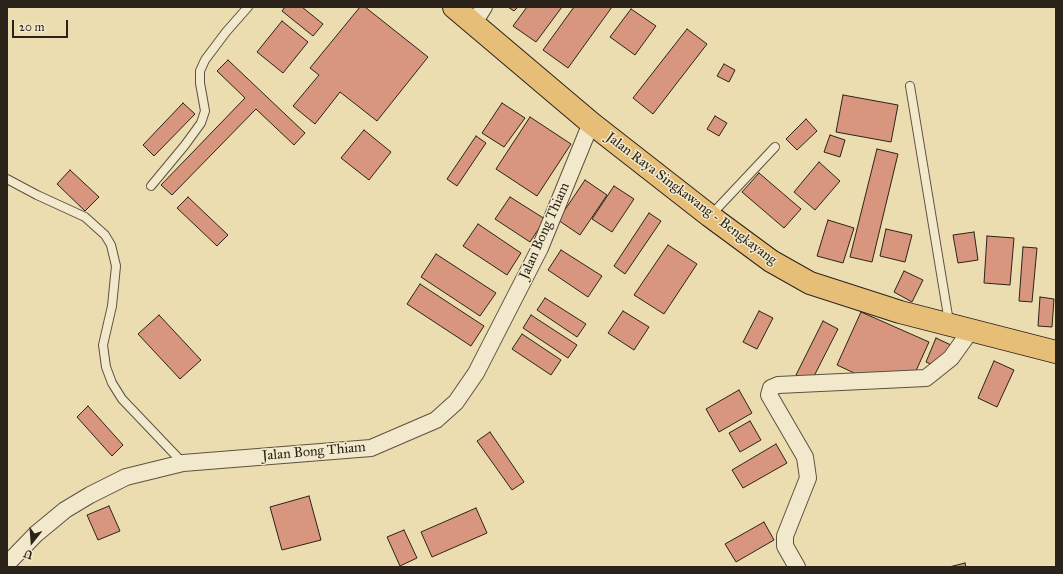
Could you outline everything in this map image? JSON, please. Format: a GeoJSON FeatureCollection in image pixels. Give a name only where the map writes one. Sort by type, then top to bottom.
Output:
{"type":"FeatureCollection","features":[{"type":"Feature","properties":{"kind":"main road","name":"Jalan Raya Singkawang - Bengkayang"},"geometry":{"type":"LineString","coordinates":[[454,7],[479,15],[591,123],[710,216],[771,260],[810,283],[900,312],[1056,352]]}},
{"type":"Feature","properties":{"kind":"street","name":"Jalan Bong Thiam"},"geometry":{"type":"LineString","coordinates":[[7,564],[36,534],[65,510],[90,495],[126,477],[183,463],[370,448],[436,420],[456,402],[476,373],[540,248],[591,123]]}},
{"type":"Feature","properties":{"kind":"street"},"geometry":{"type":"LineString","coordinates":[[797,567],[785,546],[785,536],[808,478],[805,457],[769,395],[771,388],[778,385],[926,378],[951,358],[971,330]]}},
{"type":"Feature","properties":{"kind":"lane"},"geometry":{"type":"LineString","coordinates":[[151,186],[201,123],[205,111],[200,83],[200,71],[205,60],[226,32],[248,7]]}},
{"type":"Feature","properties":{"kind":"lane"},"geometry":{"type":"LineString","coordinates":[[910,86],[949,324]]}},
{"type":"Feature","properties":{"kind":"lane"},"geometry":{"type":"LineString","coordinates":[[710,216],[775,147]]}},
{"type":"Feature","properties":{"kind":"lane"},"geometry":{"type":"LineString","coordinates":[[7,179],[37,195],[85,217],[105,235],[112,245],[116,266],[112,306],[103,345],[106,367],[112,383],[122,399],[183,463]]}},
{"type":"Feature","properties":{"kind":"building"},"geometry":{"type":"Polygon","coordinates":[[[285,7],[302,7],[323,24],[313,36],[282,11],[285,7]]]}},
{"type":"Feature","properties":{"kind":"building"},"geometry":{"type":"Polygon","coordinates":[[[360,7],[365,7],[428,57],[377,121],[340,92],[315,124],[293,106],[319,75],[310,68],[360,7]]]}},
{"type":"Feature","properties":{"kind":"building"},"geometry":{"type":"Polygon","coordinates":[[[508,7],[518,7],[514,11],[508,7]]]}},
{"type":"Feature","properties":{"kind":"building"},"geometry":{"type":"Polygon","coordinates":[[[527,7],[562,7],[536,42],[513,26],[527,7]]]}},
{"type":"Feature","properties":{"kind":"building"},"geometry":{"type":"Polygon","coordinates":[[[574,7],[612,7],[568,68],[543,50],[574,7]]]}},
{"type":"Feature","properties":{"kind":"building"},"geometry":{"type":"Polygon","coordinates":[[[631,9],[656,26],[635,55],[610,37],[631,9]]]}},
{"type":"Feature","properties":{"kind":"building"},"geometry":{"type":"Polygon","coordinates":[[[282,21],[308,42],[283,73],[257,52],[282,21]]]}},
{"type":"Feature","properties":{"kind":"building"},"geometry":{"type":"Polygon","coordinates":[[[687,29],[707,44],[653,114],[633,98],[687,29]]]}},
{"type":"Feature","properties":{"kind":"building"},"geometry":{"type":"Polygon","coordinates":[[[228,60],[305,133],[294,145],[256,109],[172,195],[161,185],[245,98],[217,71],[228,60]]]}},
{"type":"Feature","properties":{"kind":"building"},"geometry":{"type":"Polygon","coordinates":[[[724,64],[735,70],[729,82],[717,76],[724,64]]]}},
{"type":"Feature","properties":{"kind":"building"},"geometry":{"type":"Polygon","coordinates":[[[843,95],[898,105],[891,142],[836,132],[843,95]]]}},
{"type":"Feature","properties":{"kind":"building"},"geometry":{"type":"Polygon","coordinates":[[[183,103],[195,114],[154,156],[143,145],[183,103]]]}},
{"type":"Feature","properties":{"kind":"building"},"geometry":{"type":"Polygon","coordinates":[[[502,103],[525,118],[504,147],[482,133],[502,103]]]}},
{"type":"Feature","properties":{"kind":"building"},"geometry":{"type":"Polygon","coordinates":[[[715,116],[727,123],[719,136],[707,129],[715,116]]]}},
{"type":"Feature","properties":{"kind":"building"},"geometry":{"type":"Polygon","coordinates":[[[530,117],[571,144],[537,196],[496,169],[530,117]]]}},
{"type":"Feature","properties":{"kind":"building"},"geometry":{"type":"Polygon","coordinates":[[[806,119],[817,131],[797,150],[786,139],[806,119]]]}},
{"type":"Feature","properties":{"kind":"building"},"geometry":{"type":"Polygon","coordinates":[[[364,130],[391,152],[369,180],[341,158],[364,130]]]}},
{"type":"Feature","properties":{"kind":"building"},"geometry":{"type":"Polygon","coordinates":[[[830,135],[845,140],[840,157],[824,152],[830,135]]]}},
{"type":"Feature","properties":{"kind":"building"},"geometry":{"type":"Polygon","coordinates":[[[476,136],[486,143],[457,186],[447,179],[476,136]]]}},
{"type":"Feature","properties":{"kind":"building"},"geometry":{"type":"Polygon","coordinates":[[[877,149],[898,154],[872,262],[850,257],[877,149]]]}},
{"type":"Feature","properties":{"kind":"building"},"geometry":{"type":"Polygon","coordinates":[[[819,162],[840,181],[815,210],[794,192],[819,162]]]}},
{"type":"Feature","properties":{"kind":"building"},"geometry":{"type":"Polygon","coordinates":[[[70,170],[99,197],[85,211],[57,184],[70,170]]]}},
{"type":"Feature","properties":{"kind":"building"},"geometry":{"type":"Polygon","coordinates":[[[759,173],[801,209],[784,228],[742,192],[759,173]]]}},
{"type":"Feature","properties":{"kind":"building"},"geometry":{"type":"Polygon","coordinates":[[[585,180],[607,195],[580,235],[558,220],[585,180]]]}},
{"type":"Feature","properties":{"kind":"building"},"geometry":{"type":"Polygon","coordinates":[[[614,186],[634,199],[612,232],[592,219],[614,186]]]}},
{"type":"Feature","properties":{"kind":"building"},"geometry":{"type":"Polygon","coordinates":[[[188,197],[228,235],[217,246],[177,208],[188,197]]]}},
{"type":"Feature","properties":{"kind":"building"},"geometry":{"type":"Polygon","coordinates":[[[510,197],[545,219],[530,242],[495,219],[510,197]]]}},
{"type":"Feature","properties":{"kind":"building"},"geometry":{"type":"Polygon","coordinates":[[[649,213],[661,221],[625,274],[614,266],[649,213]]]}},
{"type":"Feature","properties":{"kind":"building"},"geometry":{"type":"Polygon","coordinates":[[[828,220],[854,228],[843,263],[817,256],[828,220]]]}},
{"type":"Feature","properties":{"kind":"building"},"geometry":{"type":"Polygon","coordinates":[[[478,224],[521,253],[507,275],[463,246],[478,224]]]}},
{"type":"Feature","properties":{"kind":"building"},"geometry":{"type":"Polygon","coordinates":[[[886,229],[912,235],[905,262],[880,256],[886,229]]]}},
{"type":"Feature","properties":{"kind":"building"},"geometry":{"type":"Polygon","coordinates":[[[974,232],[978,260],[958,263],[953,235],[974,232]]]}},
{"type":"Feature","properties":{"kind":"building"},"geometry":{"type":"Polygon","coordinates":[[[987,236],[1014,238],[1010,285],[984,283],[987,236]]]}},
{"type":"Feature","properties":{"kind":"building"},"geometry":{"type":"Polygon","coordinates":[[[668,245],[697,264],[664,314],[634,295],[668,245]]]}},
{"type":"Feature","properties":{"kind":"building"},"geometry":{"type":"Polygon","coordinates":[[[1023,247],[1037,248],[1032,302],[1019,301],[1023,247]]]}},
{"type":"Feature","properties":{"kind":"building"},"geometry":{"type":"Polygon","coordinates":[[[561,250],[602,276],[588,297],[548,270],[561,250]]]}},
{"type":"Feature","properties":{"kind":"building"},"geometry":{"type":"Polygon","coordinates":[[[436,254],[496,293],[480,316],[421,277],[436,254]]]}},
{"type":"Feature","properties":{"kind":"building"},"geometry":{"type":"Polygon","coordinates":[[[904,271],[923,280],[912,302],[894,292],[904,271]]]}},
{"type":"Feature","properties":{"kind":"building"},"geometry":{"type":"Polygon","coordinates":[[[420,284],[484,326],[471,346],[407,304],[420,284]]]}},
{"type":"Feature","properties":{"kind":"building"},"geometry":{"type":"Polygon","coordinates":[[[1040,297],[1054,299],[1052,327],[1038,326],[1040,297]]]}},
{"type":"Feature","properties":{"kind":"building"},"geometry":{"type":"Polygon","coordinates":[[[545,298],[586,324],[577,337],[537,310],[545,298]]]}},
{"type":"Feature","properties":{"kind":"building"},"geometry":{"type":"Polygon","coordinates":[[[623,311],[649,327],[634,350],[608,333],[623,311]]]}},
{"type":"Feature","properties":{"kind":"building"},"geometry":{"type":"Polygon","coordinates":[[[759,311],[773,318],[757,349],[743,342],[759,311]]]}},
{"type":"Feature","properties":{"kind":"building"},"geometry":{"type":"Polygon","coordinates":[[[861,312],[929,342],[915,373],[865,378],[837,365],[861,312]]]}},
{"type":"Feature","properties":{"kind":"building"},"geometry":{"type":"Polygon","coordinates":[[[159,315],[201,360],[180,379],[138,334],[159,315]]]}},
{"type":"Feature","properties":{"kind":"building"},"geometry":{"type":"Polygon","coordinates":[[[531,315],[577,345],[568,358],[523,328],[531,315]]]}},
{"type":"Feature","properties":{"kind":"building"},"geometry":{"type":"Polygon","coordinates":[[[823,321],[838,329],[811,382],[796,375],[823,321]]]}},
{"type":"Feature","properties":{"kind":"building"},"geometry":{"type":"Polygon","coordinates":[[[522,334],[561,360],[551,375],[512,349],[522,334]]]}},
{"type":"Feature","properties":{"kind":"building"},"geometry":{"type":"Polygon","coordinates":[[[936,338],[953,346],[935,366],[926,362],[936,338]]]}},
{"type":"Feature","properties":{"kind":"building"},"geometry":{"type":"Polygon","coordinates":[[[994,361],[1014,370],[997,407],[978,398],[994,361]]]}},
{"type":"Feature","properties":{"kind":"building"},"geometry":{"type":"Polygon","coordinates":[[[739,390],[752,413],[719,432],[706,409],[739,390]]]}},
{"type":"Feature","properties":{"kind":"building"},"geometry":{"type":"Polygon","coordinates":[[[88,406],[123,445],[112,456],[77,417],[88,406]]]}},
{"type":"Feature","properties":{"kind":"building"},"geometry":{"type":"Polygon","coordinates":[[[750,421],[761,440],[740,452],[729,433],[750,421]]]}},
{"type":"Feature","properties":{"kind":"building"},"geometry":{"type":"Polygon","coordinates":[[[490,432],[524,482],[512,490],[477,441],[490,432]]]}},
{"type":"Feature","properties":{"kind":"building"},"geometry":{"type":"Polygon","coordinates":[[[776,444],[787,463],[743,488],[732,470],[776,444]]]}},
{"type":"Feature","properties":{"kind":"building"},"geometry":{"type":"Polygon","coordinates":[[[309,496],[321,540],[282,550],[270,507],[309,496]]]}},
{"type":"Feature","properties":{"kind":"building"},"geometry":{"type":"Polygon","coordinates":[[[109,506],[120,531],[98,540],[87,515],[109,506]]]}},
{"type":"Feature","properties":{"kind":"building"},"geometry":{"type":"Polygon","coordinates":[[[476,508],[487,533],[432,557],[421,532],[476,508]]]}},
{"type":"Feature","properties":{"kind":"building"},"geometry":{"type":"Polygon","coordinates":[[[764,522],[774,540],[736,562],[725,544],[764,522]]]}},
{"type":"Feature","properties":{"kind":"building"},"geometry":{"type":"Polygon","coordinates":[[[404,530],[417,558],[400,566],[387,537],[404,530]]]}},
{"type":"Feature","properties":{"kind":"building"},"geometry":{"type":"Polygon","coordinates":[[[965,563],[966,567],[949,567],[965,563]]]}}]}
